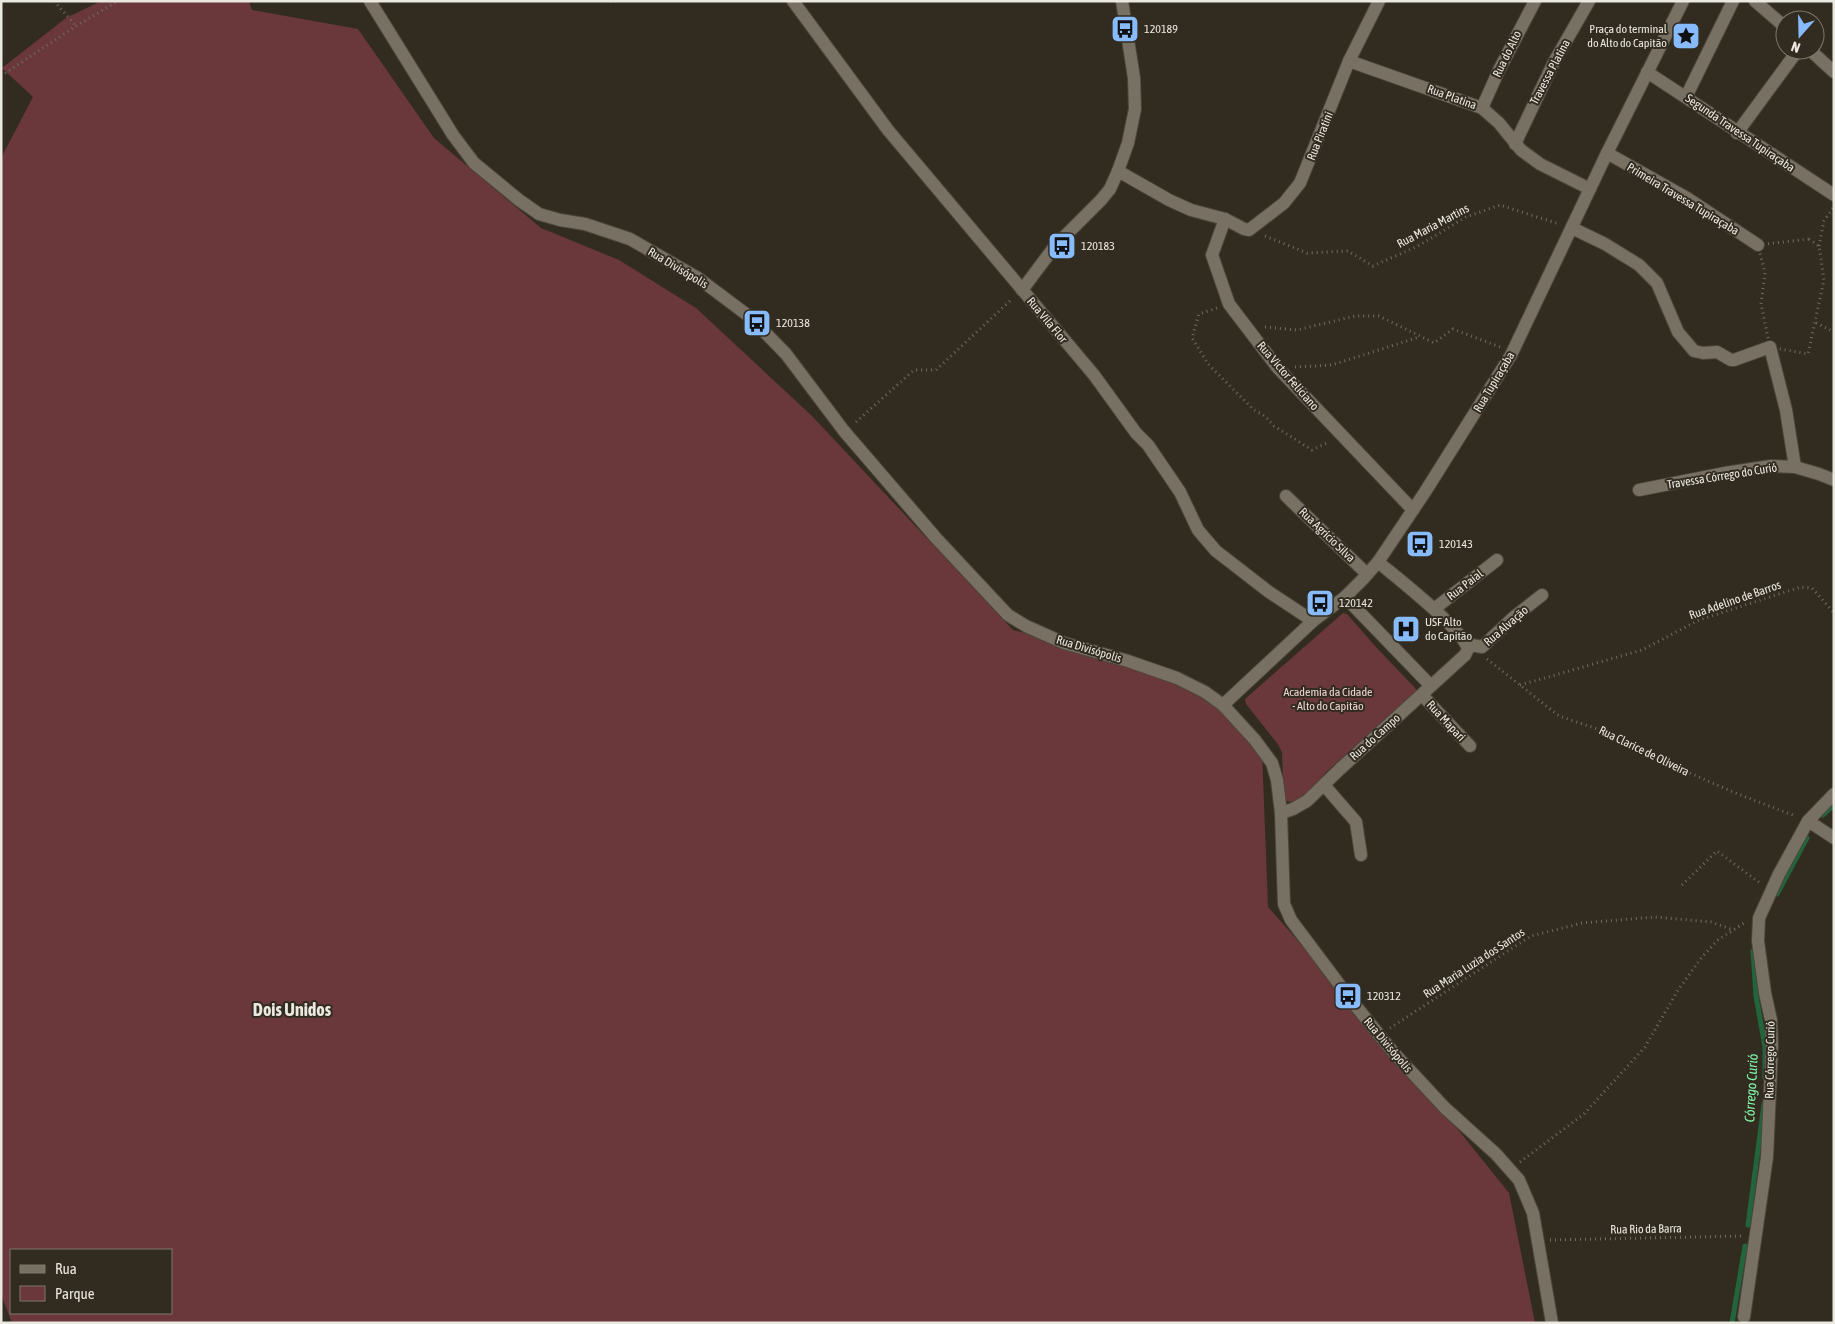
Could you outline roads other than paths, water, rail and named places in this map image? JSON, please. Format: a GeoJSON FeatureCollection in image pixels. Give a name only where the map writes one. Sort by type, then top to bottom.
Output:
{"type":"FeatureCollection","features":[{"type":"Feature","properties":{"kind":"street","name":"Rua Divisópolis"},"geometry":{"type":"LineString","coordinates":[[370,1],[453,135],[474,163],[539,214],[585,224],[630,240],[698,278],[750,317],[786,354],[844,431],[941,545],[1008,615],[1026,626],[1064,643],[1128,661],[1177,678],[1205,692],[1223,705],[1272,763],[1277,780],[1281,814],[1284,904],[1291,920],[1379,1035],[1445,1108],[1496,1154],[1519,1180],[1533,1213],[1552,1323]]}},
{"type":"Feature","properties":{"kind":"street","name":"Rua Vila Flor"},"geometry":{"type":"LineString","coordinates":[[793,1],[888,130],[1094,375],[1136,433],[1148,445],[1180,492],[1198,530],[1216,551],[1268,592],[1313,621]]}},
{"type":"Feature","properties":{"kind":"street"},"geometry":{"type":"LineString","coordinates":[[1022,290],[1055,246],[1101,200],[1110,188],[1128,143],[1135,109],[1134,78],[1122,1]]}},
{"type":"Feature","properties":{"kind":"street","name":"Rua Piratini"},"geometry":{"type":"LineString","coordinates":[[1225,219],[1244,230],[1249,230],[1284,202],[1300,183],[1349,61],[1379,1]]}},
{"type":"Feature","properties":{"kind":"street","name":"Rua do Alto"},"geometry":{"type":"LineString","coordinates":[[1482,108],[1499,70],[1535,1]]}},
{"type":"Feature","properties":{"kind":"street","name":"Travessa Platina"},"geometry":{"type":"LineString","coordinates":[[1516,144],[1550,71],[1589,1]]}},
{"type":"Feature","properties":{"kind":"street","name":"Rua Tupiraçaba"},"geometry":{"type":"LineString","coordinates":[[1223,705],[1313,621],[1345,597],[1368,574],[1413,510],[1513,351],[1607,153],[1683,1]]}},
{"type":"Feature","properties":{"kind":"street"},"geometry":{"type":"LineString","coordinates":[[1686,97],[1733,1]]}},
{"type":"Feature","properties":{"kind":"street"},"geometry":{"type":"LineString","coordinates":[[1755,1],[1775,18]]}},
{"type":"Feature","properties":{"kind":"street"},"geometry":{"type":"LineString","coordinates":[[1737,133],[1791,60]]}},
{"type":"Feature","properties":{"kind":"street"},"geometry":{"type":"LineString","coordinates":[[1821,60],[1834,72]]}},
{"type":"Feature","properties":{"kind":"street","name":"Rua Platina"},"geometry":{"type":"LineString","coordinates":[[1349,61],[1482,108],[1499,123],[1521,150],[1540,164],[1590,189]]}},
{"type":"Feature","properties":{"kind":"street","name":"Segunda Travessa Tupiraçaba"},"geometry":{"type":"LineString","coordinates":[[1647,72],[1737,133],[1834,195]]}},
{"type":"Feature","properties":{"kind":"street","name":"Primeira Travessa Tupiraçaba"},"geometry":{"type":"LineString","coordinates":[[1607,153],[1687,198],[1758,245]]}},
{"type":"Feature","properties":{"kind":"street"},"geometry":{"type":"LineString","coordinates":[[1118,171],[1169,200],[1191,210],[1225,219]]}},
{"type":"Feature","properties":{"kind":"street","name":"Rua Victor Feliciano"},"geometry":{"type":"LineString","coordinates":[[1225,219],[1212,255],[1229,304],[1277,367],[1413,510]]}},
{"type":"Feature","properties":{"kind":"street"},"geometry":{"type":"LineString","coordinates":[[1572,228],[1605,244],[1639,265],[1651,277],[1657,284],[1678,332],[1694,351],[1702,353],[1717,352],[1734,360],[1770,347],[1786,410],[1795,467]]}},
{"type":"Feature","properties":{"kind":"street","name":"Travessa Córrego do Curió"},"geometry":{"type":"LineString","coordinates":[[1639,490],[1771,466],[1795,467],[1834,480]]}},
{"type":"Feature","properties":{"kind":"street","name":"Rua Agrício Silva"},"geometry":{"type":"LineString","coordinates":[[1286,496],[1368,574]]}},
{"type":"Feature","properties":{"kind":"street","name":"Rua Paial"},"geometry":{"type":"LineString","coordinates":[[1434,609],[1497,560]]}},
{"type":"Feature","properties":{"kind":"street"},"geometry":{"type":"LineString","coordinates":[[1378,562],[1434,609],[1466,649]]}},
{"type":"Feature","properties":{"kind":"street","name":"Rua Alvação"},"geometry":{"type":"LineString","coordinates":[[1466,649],[1482,648],[1514,617],[1542,595]]}},
{"type":"Feature","properties":{"kind":"street","name":"Rua Mapari"},"geometry":{"type":"LineString","coordinates":[[1345,597],[1426,690],[1470,746]]}},
{"type":"Feature","properties":{"kind":"street","name":"Rua do Campo"},"geometry":{"type":"LineString","coordinates":[[1281,814],[1307,801],[1426,690],[1466,649]]}},
{"type":"Feature","properties":{"kind":"street"},"geometry":{"type":"LineString","coordinates":[[1324,785],[1356,822],[1361,855]]}},
{"type":"Feature","properties":{"kind":"street","name":"Rua Córrego Curió"},"geometry":{"type":"LineString","coordinates":[[1744,1317],[1767,1157],[1772,1046],[1771,1020],[1765,993],[1758,941],[1759,918],[1770,891],[1808,821],[1834,794]]}},
{"type":"Feature","properties":{"kind":"street"},"geometry":{"type":"LineString","coordinates":[[1808,821],[1834,838]]}},
{"type":"Feature","properties":{"kind":"waterway","name":"Córrego Curió"},"geometry":{"type":"LineString","coordinates":[[1823,815],[1834,805]]}},
{"type":"Feature","properties":{"kind":"waterway"},"geometry":{"type":"LineString","coordinates":[[1777,894],[1807,838]]}},
{"type":"Feature","properties":{"kind":"waterway","name":"Córrego Curió"},"geometry":{"type":"LineString","coordinates":[[1753,951],[1756,996],[1765,1047],[1765,1078]]}},
{"type":"Feature","properties":{"kind":"waterway","name":"Córrego Curió"},"geometry":{"type":"LineString","coordinates":[[1748,1225],[1764,1104]]}},
{"type":"Feature","properties":{"kind":"waterway","name":"Córrego Curió"},"geometry":{"type":"LineString","coordinates":[[1732,1323],[1745,1246]]}},
{"type":"Feature","properties":{"kind":"place","name":"120189"},"geometry":{"type":"Point","coordinates":[1125,29]}},
{"type":"Feature","properties":{"kind":"place","name":"Praça do terminal do Alto do Capitão"},"geometry":{"type":"Point","coordinates":[1686,36]}},
{"type":"Feature","properties":{"kind":"place","name":"120183"},"geometry":{"type":"Point","coordinates":[1062,246]}},
{"type":"Feature","properties":{"kind":"place","name":"120138"},"geometry":{"type":"Point","coordinates":[757,323]}},
{"type":"Feature","properties":{"kind":"place","name":"120143"},"geometry":{"type":"Point","coordinates":[1420,544]}},
{"type":"Feature","properties":{"kind":"place","name":"120142"},"geometry":{"type":"Point","coordinates":[1320,603]}},
{"type":"Feature","properties":{"kind":"place","name":"USF Alto do Capitão"},"geometry":{"type":"Point","coordinates":[1406,629]}},
{"type":"Feature","properties":{"kind":"place","name":"120312"},"geometry":{"type":"Point","coordinates":[1348,996]}},
{"type":"Feature","properties":{"kind":"district","name":"Dois Unidos"},"geometry":{"type":"Point","coordinates":[292,1009]}},
{"type":"Feature","properties":{"kind":"park label","name":"Academia da Cidade - Alto do Capitão"},"geometry":{"type":"Point","coordinates":[1328,699]}}]}
